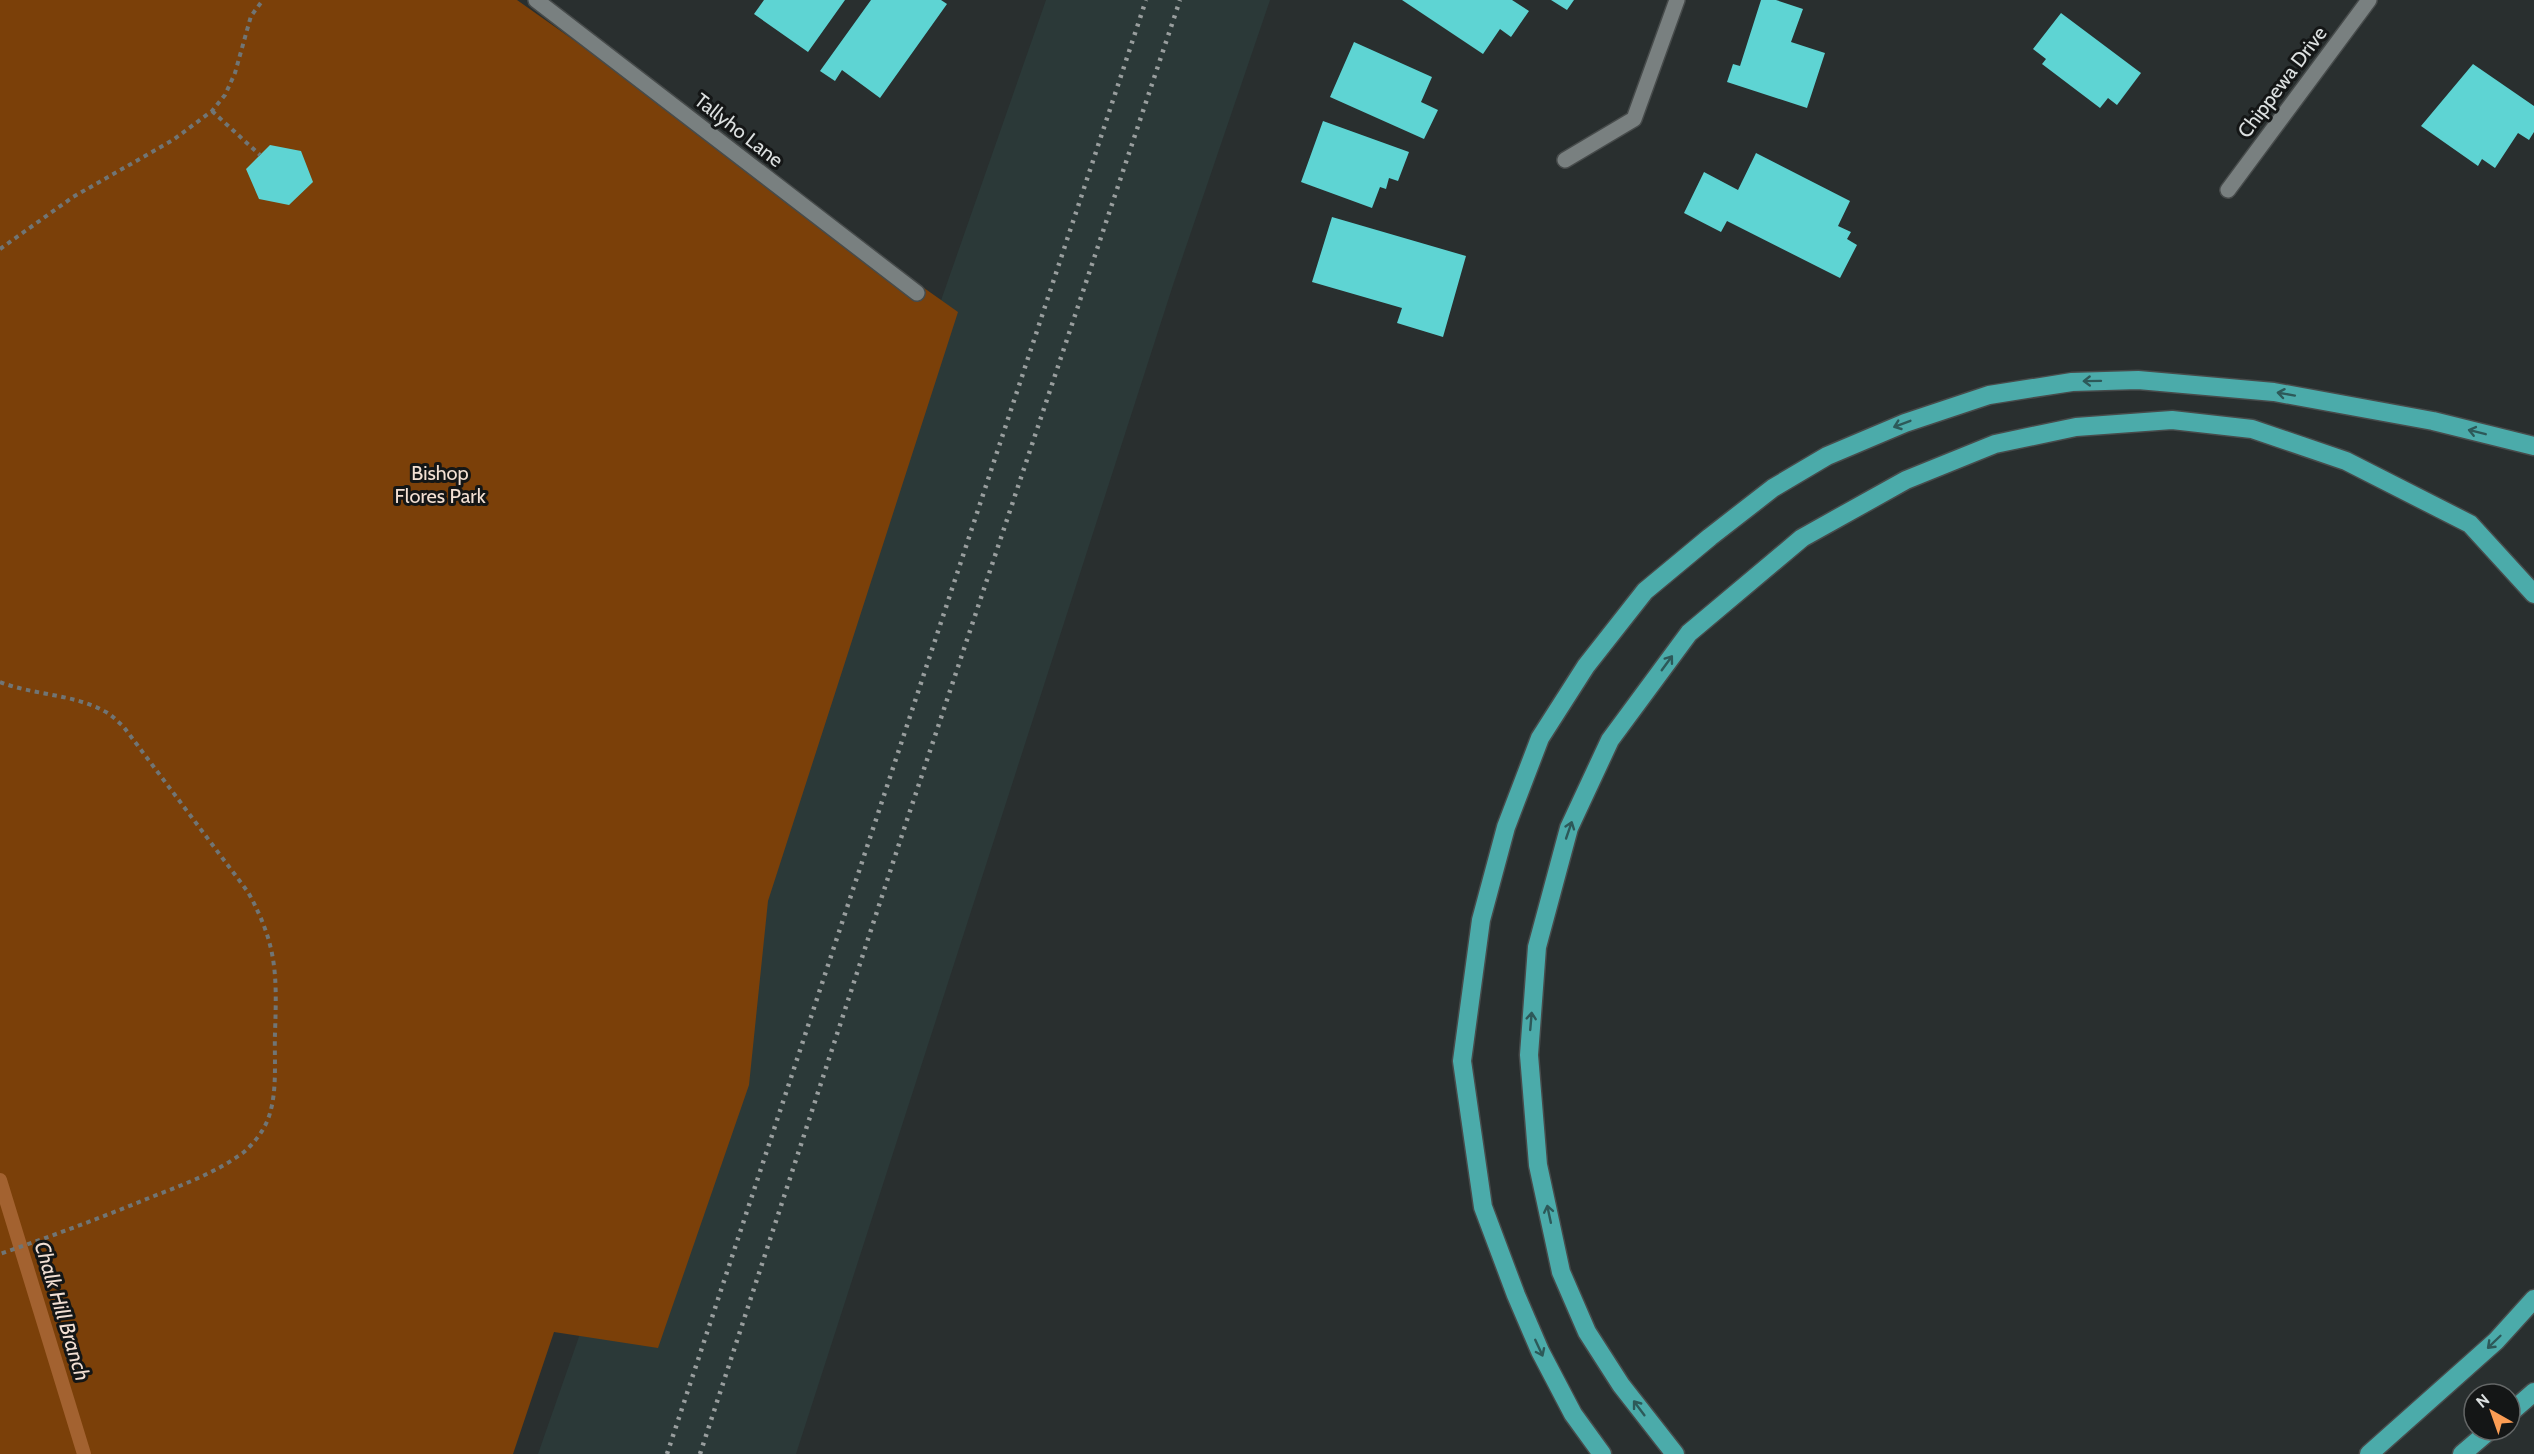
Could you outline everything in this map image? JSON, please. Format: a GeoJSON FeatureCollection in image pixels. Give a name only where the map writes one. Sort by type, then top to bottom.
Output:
{"type":"FeatureCollection","features":[{"type":"Feature","properties":{"kind":"highway"},"geometry":{"type":"LineString","coordinates":[[1602,1454],[1573,1414],[1540,1351],[1483,1207],[1462,1061],[1481,920],[1506,827],[1540,738],[1586,666],[1645,591],[1701,543],[1773,488],[1827,456],[1905,423],[1989,395],[2072,382],[2138,380],[2274,392],[2433,421],[2534,446]]}},
{"type":"Feature","properties":{"kind":"highway"},"geometry":{"type":"LineString","coordinates":[[1675,1454],[1621,1385],[1587,1332],[1561,1272],[1538,1165],[1529,1055],[1537,947],[1569,828],[1610,740],[1689,633],[1802,538],[1906,480],[1995,444],[2076,427],[2172,420],[2252,429],[2346,461],[2470,524],[2534,594]]}},
{"type":"Feature","properties":{"kind":"highway"},"geometry":{"type":"LineString","coordinates":[[2369,1454],[2496,1341],[2534,1299]]}},
{"type":"Feature","properties":{"kind":"highway"},"geometry":{"type":"LineString","coordinates":[[2522,1402],[2534,1392]]}},
{"type":"Feature","properties":{"kind":"highway"},"geometry":{"type":"LineString","coordinates":[[2463,1454],[2476,1442]]}},
{"type":"Feature","properties":{"kind":"street","name":"Tallyho Lane"},"geometry":{"type":"LineString","coordinates":[[536,0],[917,293]]}},
{"type":"Feature","properties":{"kind":"street"},"geometry":{"type":"LineString","coordinates":[[1565,160],[1634,119],[1677,0]]}},
{"type":"Feature","properties":{"kind":"street","name":"Chippewa Drive"},"geometry":{"type":"LineString","coordinates":[[2228,190],[2369,0]]}},
{"type":"Feature","properties":{"kind":"path"},"geometry":{"type":"LineString","coordinates":[[0,249],[73,197],[173,140],[212,111],[225,95],[235,73],[251,16],[263,0]]}},
{"type":"Feature","properties":{"kind":"path"},"geometry":{"type":"LineString","coordinates":[[212,111],[260,155]]}},
{"type":"Feature","properties":{"kind":"path"},"geometry":{"type":"LineString","coordinates":[[0,682],[16,688],[87,704],[106,711],[123,726],[248,892],[264,921],[273,950],[277,985],[272,1095],[268,1118],[258,1138],[244,1152],[207,1175],[83,1225],[0,1254]]}},
{"type":"Feature","properties":{"kind":"shaded area"},"geometry":{"type":"Polygon","coordinates":[[[1046,0],[1270,0],[1174,282],[796,1454],[538,1454],[1046,0]]]}},
{"type":"Feature","properties":{"kind":"green space","name":"Bishop Flores Park"},"geometry":{"type":"Polygon","coordinates":[[[0,0],[517,0],[958,312],[768,901],[749,1085],[658,1348],[554,1332],[513,1454],[0,1454],[0,0]]]}},
{"type":"Feature","properties":{"kind":"building"},"geometry":{"type":"Polygon","coordinates":[[[764,0],[845,0],[808,52],[754,14],[764,0]]]}},
{"type":"Feature","properties":{"kind":"building"},"geometry":{"type":"Polygon","coordinates":[[[871,0],[941,0],[947,4],[880,98],[842,70],[835,81],[820,71],[871,0]]]}},
{"type":"Feature","properties":{"kind":"building"},"geometry":{"type":"Polygon","coordinates":[[[1402,0],[1512,0],[1529,11],[1511,37],[1500,29],[1483,54],[1402,0]]]}},
{"type":"Feature","properties":{"kind":"building"},"geometry":{"type":"Polygon","coordinates":[[[1551,0],[1574,0],[1567,10],[1551,0]]]}},
{"type":"Feature","properties":{"kind":"building"},"geometry":{"type":"Polygon","coordinates":[[[1761,0],[1776,0],[1803,9],[1791,42],[1825,53],[1807,108],[1727,82],[1733,64],[1740,66],[1761,0]]]}},
{"type":"Feature","properties":{"kind":"building"},"geometry":{"type":"Polygon","coordinates":[[[2061,13],[2141,73],[2117,105],[2108,98],[2100,108],[2042,64],[2046,59],[2033,49],[2061,13]]]}},
{"type":"Feature","properties":{"kind":"building"},"geometry":{"type":"Polygon","coordinates":[[[1354,42],[1432,77],[1421,102],[1438,110],[1424,139],[1330,97],[1354,42]]]}},
{"type":"Feature","properties":{"kind":"building"},"geometry":{"type":"Polygon","coordinates":[[[2473,64],[2534,106],[2534,132],[2529,140],[2518,133],[2495,168],[2482,159],[2478,166],[2421,126],[2473,64]]]}},
{"type":"Feature","properties":{"kind":"building"},"geometry":{"type":"Polygon","coordinates":[[[1323,121],[1409,152],[1398,181],[1389,178],[1386,189],[1380,187],[1372,208],[1301,182],[1323,121]]]}},
{"type":"Feature","properties":{"kind":"building"},"geometry":{"type":"Polygon","coordinates":[[[270,145],[301,151],[313,182],[289,205],[259,199],[246,169],[270,145]]]}},
{"type":"Feature","properties":{"kind":"building"},"geometry":{"type":"Polygon","coordinates":[[[1756,153],[1850,201],[1838,226],[1851,232],[1847,239],[1857,245],[1840,278],[1727,221],[1721,232],[1684,213],[1704,172],[1738,190],[1756,153]]]}},
{"type":"Feature","properties":{"kind":"building"},"geometry":{"type":"Polygon","coordinates":[[[1332,217],[1466,256],[1443,337],[1397,323],[1402,308],[1312,282],[1332,217]]]}},
{"type":"Feature","properties":{"kind":"waterway","name":"Chalk Hill Branch"},"geometry":{"type":"LineString","coordinates":[[0,1180],[84,1454]]}},
{"type":"Feature","properties":{"kind":"railway"},"geometry":{"type":"LineString","coordinates":[[667,1454],[1146,0]]}},
{"type":"Feature","properties":{"kind":"railway"},"geometry":{"type":"LineString","coordinates":[[700,1454],[901,838],[1180,0]]}}]}
